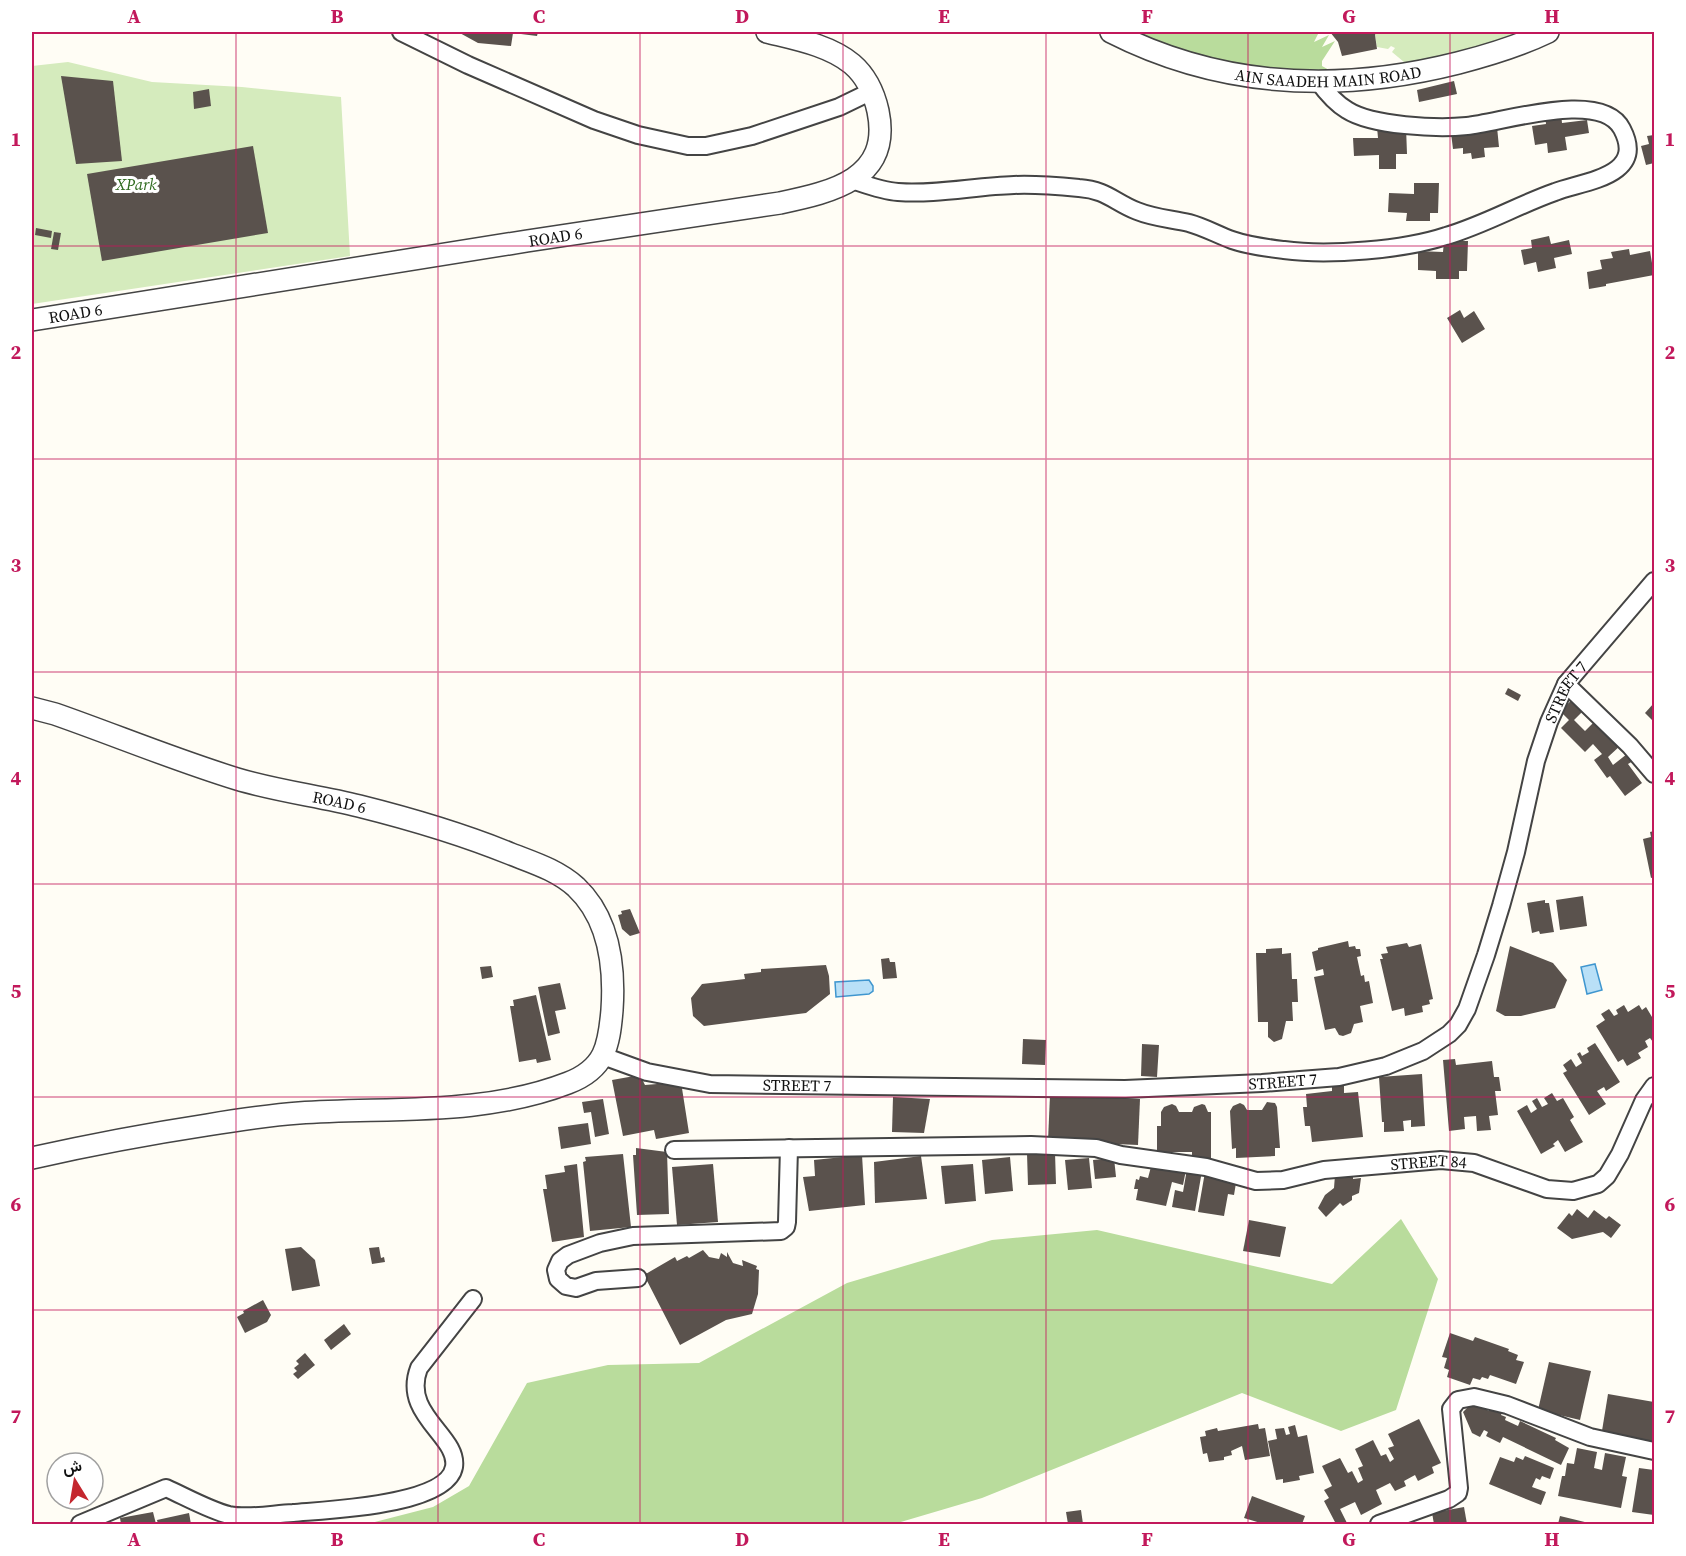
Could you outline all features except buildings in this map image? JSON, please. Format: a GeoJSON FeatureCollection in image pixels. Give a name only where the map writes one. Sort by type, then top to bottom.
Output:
{"type":"FeatureCollection","features":[{"type":"Feature","properties":{"kind":"street"},"geometry":{"type":"LineString","coordinates":[[401,32],[468,65],[594,120],[639,135],[688,146],[706,146],[752,136],[839,107],[872,91]]}},
{"type":"Feature","properties":{"kind":"street","name":"ROAD 6"},"geometry":{"type":"LineString","coordinates":[[32,320],[780,203],[822,193],[852,180],[869,165],[876,152],[880,136],[880,125],[872,91],[858,70],[837,55],[823,48],[767,32]]}},
{"type":"Feature","properties":{"kind":"street","name":"AIN SAADEH MAIN ROAD"},"geometry":{"type":"LineString","coordinates":[[1111,32],[1153,51],[1203,68],[1266,79],[1318,81],[1377,79],[1433,69],[1521,44],[1548,32]]}},
{"type":"Feature","properties":{"kind":"street"},"geometry":{"type":"LineString","coordinates":[[852,180],[901,192],[1013,185],[1081,188],[1107,194],[1140,212],[1190,224],[1250,245],[1303,252],[1324,252],[1394,246],[1443,238],[1554,192],[1613,173],[1627,157],[1622,128],[1613,118],[1599,111],[1566,110],[1473,125],[1422,126],[1377,120],[1351,112],[1335,100],[1318,81]]}},
{"type":"Feature","properties":{"kind":"street","name":"STREET 7"},"geometry":{"type":"LineString","coordinates":[[603,1056],[647,1072],[710,1084],[1125,1089],[1305,1081],[1339,1077],[1405,1059],[1437,1044],[1458,1025],[1467,1009],[1501,906],[1516,852],[1536,761],[1549,722],[1566,684],[1654,581]]}},
{"type":"Feature","properties":{"kind":"street"},"geometry":{"type":"LineString","coordinates":[[1566,684],[1630,746],[1654,774]]}},
{"type":"Feature","properties":{"kind":"street","name":"ROAD 6"},"geometry":{"type":"LineString","coordinates":[[32,708],[56,714],[237,779],[428,824],[477,840],[561,876],[576,888],[597,913],[609,949],[612,1007],[609,1036],[603,1056]]}},
{"type":"Feature","properties":{"kind":"street"},"geometry":{"type":"LineString","coordinates":[[32,1158],[112,1140],[296,1113],[462,1107],[524,1098],[576,1080],[592,1070],[603,1056]]}},
{"type":"Feature","properties":{"kind":"street","name":"STREET 84"},"geometry":{"type":"LineString","coordinates":[[674,1150],[1030,1146],[1096,1148],[1145,1159],[1206,1167],[1256,1181],[1283,1180],[1324,1170],[1441,1160],[1474,1163],[1546,1189],[1582,1190],[1598,1184],[1607,1176],[1620,1155],[1644,1100],[1654,1086]]}},
{"type":"Feature","properties":{"kind":"street"},"geometry":{"type":"LineString","coordinates":[[638,1278],[596,1281],[576,1288],[566,1286],[558,1280],[556,1270],[560,1261],[568,1255],[600,1243],[633,1236],[782,1231],[787,1222],[789,1148]]}},
{"type":"Feature","properties":{"kind":"street"},"geometry":{"type":"LineString","coordinates":[[80,1524],[166,1488],[228,1515],[253,1516],[357,1509],[387,1504],[438,1487],[449,1479],[454,1466],[451,1452],[416,1398],[415,1378],[419,1368],[472,1299]]}},
{"type":"Feature","properties":{"kind":"street"},"geometry":{"type":"LineString","coordinates":[[1379,1524],[1449,1499],[1458,1493],[1451,1408],[1458,1400],[1474,1397],[1507,1405],[1590,1437],[1654,1451]]}},
{"type":"Feature","properties":{"kind":"green space"},"geometry":{"type":"Polygon","coordinates":[[[1130,32],[1319,32],[1314,42],[1329,35],[1322,47],[1335,41],[1322,61],[1322,66],[1331,71],[1307,75],[1208,62],[1130,32]]]}},
{"type":"Feature","properties":{"kind":"green space"},"geometry":{"type":"Polygon","coordinates":[[[1376,32],[1519,32],[1489,44],[1405,66],[1404,62],[1392,52],[1395,48],[1377,47],[1376,32]]]}},
{"type":"Feature","properties":{"kind":"green space","name":"XPark"},"geometry":{"type":"Polygon","coordinates":[[[68,62],[152,82],[242,87],[341,97],[350,256],[32,304],[32,66],[68,62]]]}},
{"type":"Feature","properties":{"kind":"green space"},"geometry":{"type":"Polygon","coordinates":[[[1401,1219],[1438,1279],[1396,1410],[1341,1431],[1242,1393],[982,1498],[894,1524],[367,1524],[433,1507],[469,1486],[527,1383],[608,1365],[699,1363],[847,1283],[992,1240],[1097,1230],[1332,1284],[1401,1219]]]}},
{"type":"Feature","properties":{"kind":"water"},"geometry":{"type":"Polygon","coordinates":[[[1595,964],[1602,990],[1587,994],[1581,967],[1595,964]]]}},
{"type":"Feature","properties":{"kind":"water"},"geometry":{"type":"Polygon","coordinates":[[[869,980],[873,991],[869,994],[836,997],[835,982],[869,980]]]}}]}
